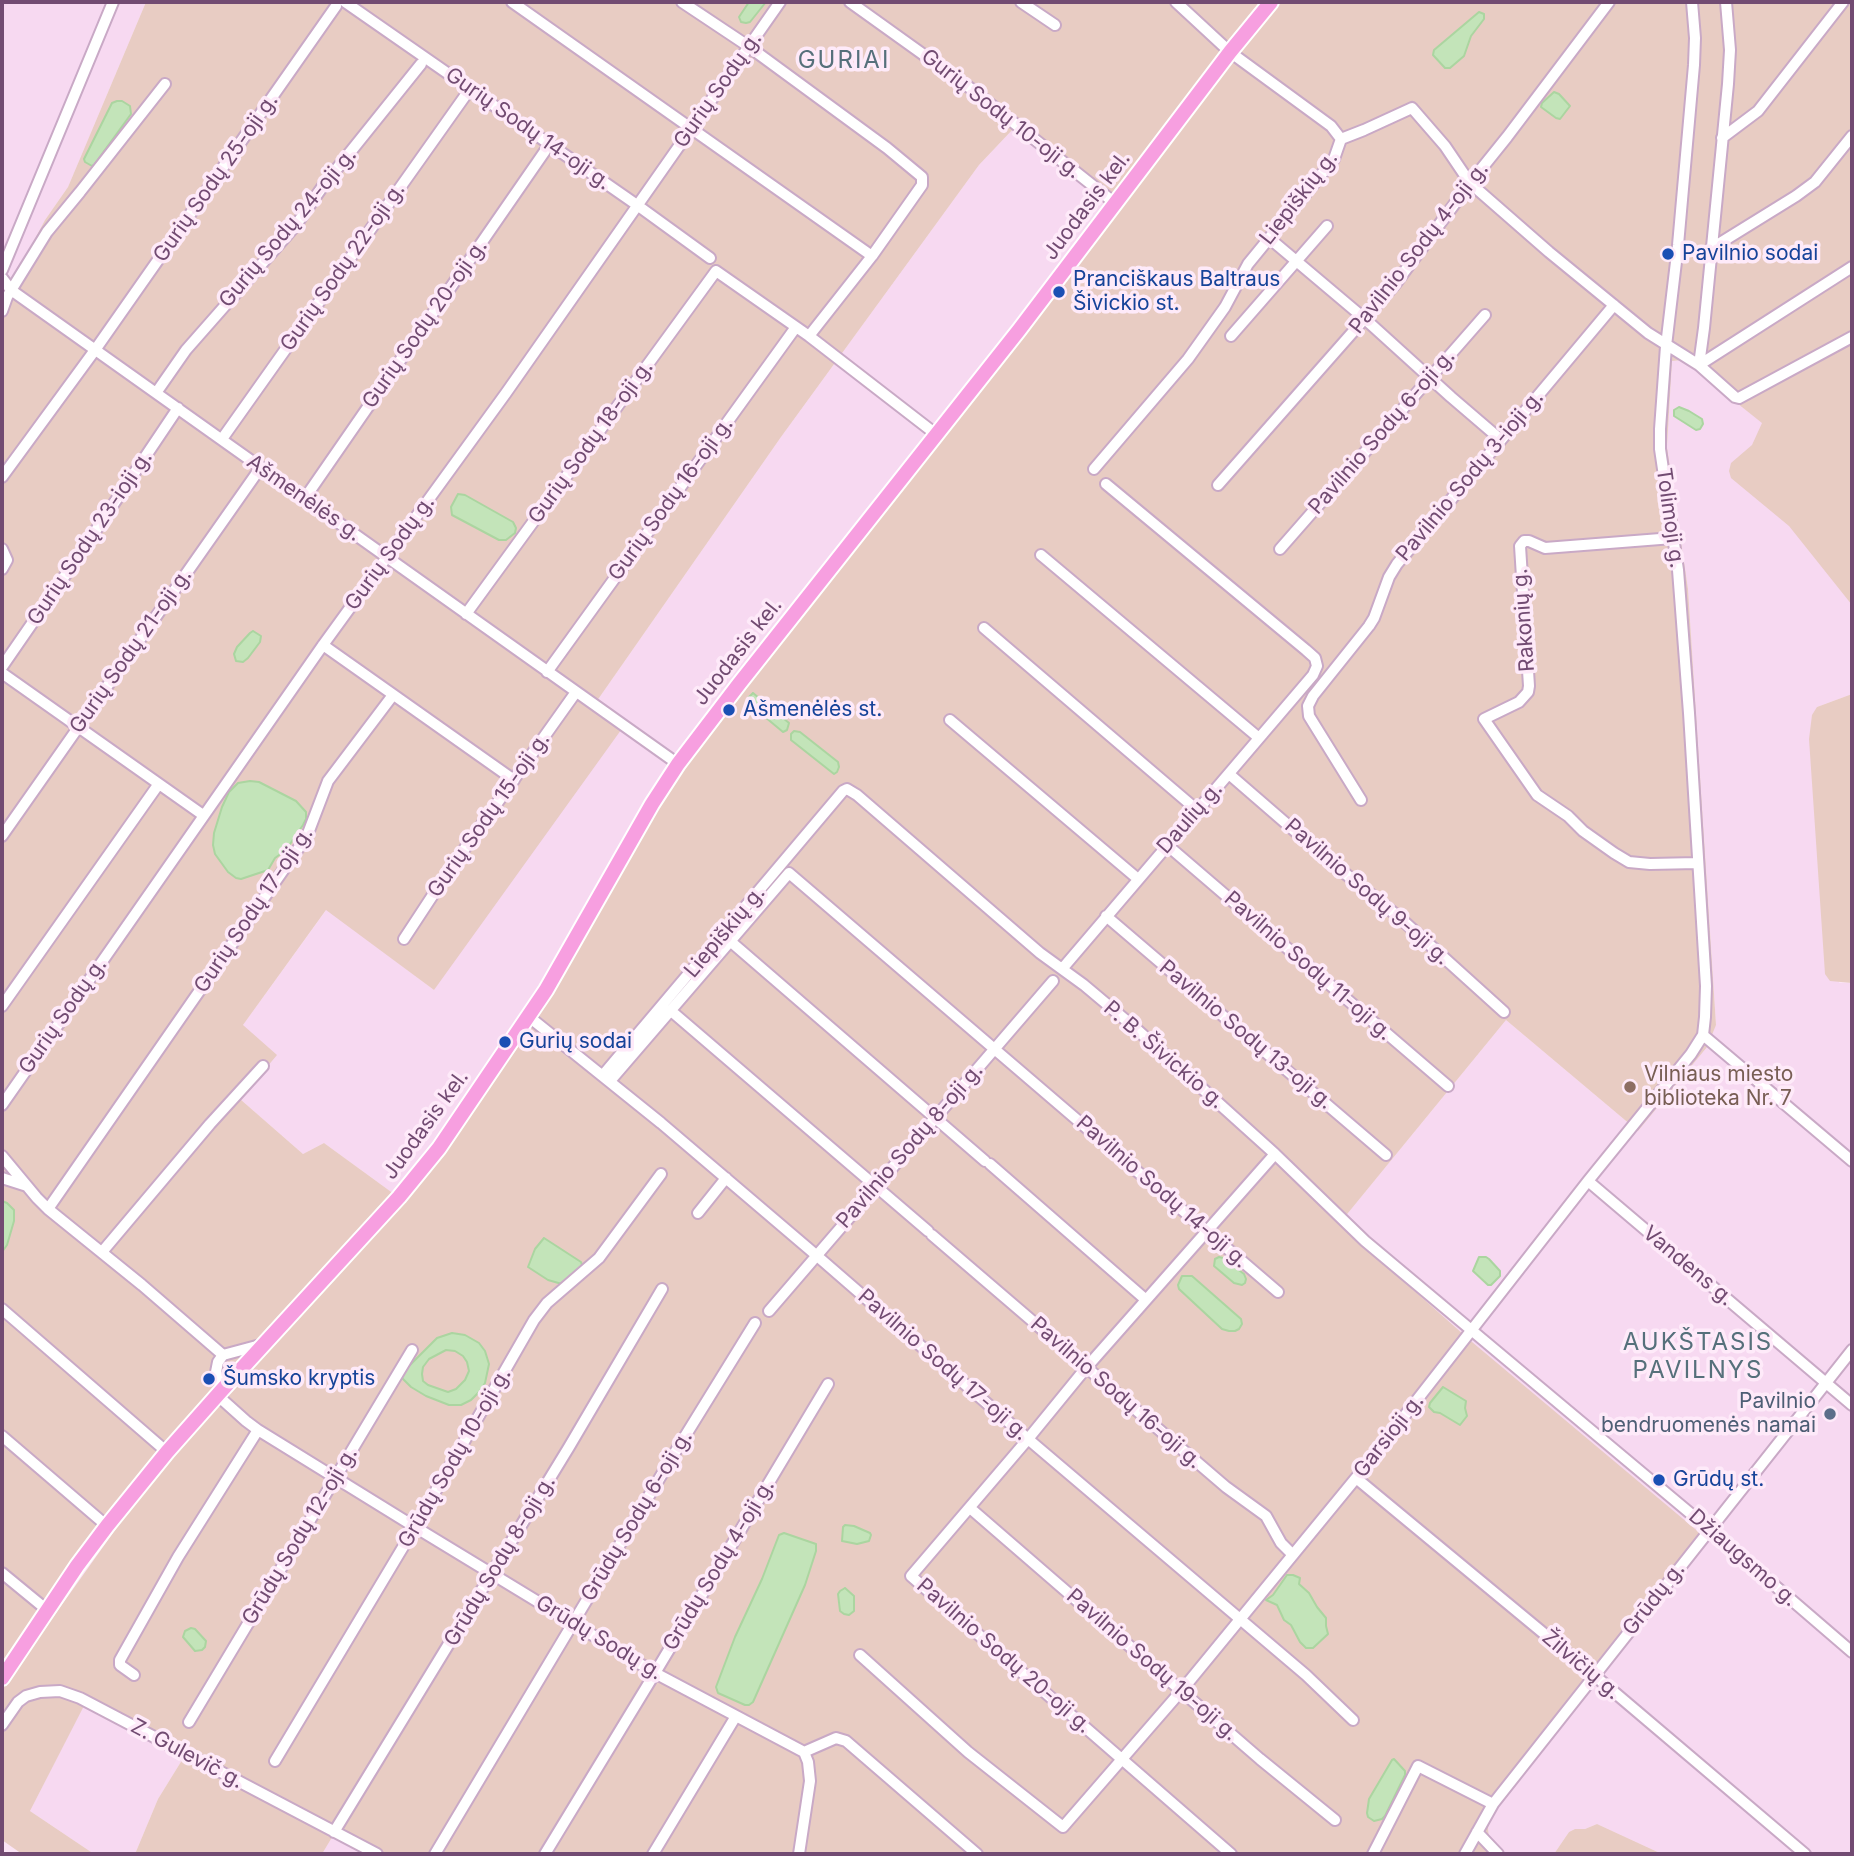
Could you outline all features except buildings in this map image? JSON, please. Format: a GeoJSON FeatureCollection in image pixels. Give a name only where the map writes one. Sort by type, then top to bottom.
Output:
{"type":"FeatureCollection","features":[{"type":"Feature","properties":{"kind":"main road","name":"Juodasis kel."},"geometry":{"type":"LineString","coordinates":[[220,1392],[422,1170],[550,983],[652,804],[678,764],[1020,330],[1230,52],[1271,2]]}},
{"type":"Feature","properties":{"kind":"main road"},"geometry":{"type":"LineString","coordinates":[[2,1678],[107,1526],[220,1392]]}},
{"type":"Feature","properties":{"kind":"street"},"geometry":{"type":"LineString","coordinates":[[2,270],[113,2]]}},
{"type":"Feature","properties":{"kind":"street"},"geometry":{"type":"LineString","coordinates":[[512,2],[872,256]]}},
{"type":"Feature","properties":{"kind":"street"},"geometry":{"type":"LineString","coordinates":[[682,2],[748,46],[887,148],[922,177],[922,185],[872,256],[808,336]]}},
{"type":"Feature","properties":{"kind":"street","name":"Gurių Sodų g."},"geometry":{"type":"LineString","coordinates":[[2,1105],[203,815],[506,393],[780,2]]}},
{"type":"Feature","properties":{"kind":"street","name":"Gurių Sodų 10-oji g."},"geometry":{"type":"LineString","coordinates":[[850,2],[970,88],[1116,204]]}},
{"type":"Feature","properties":{"kind":"street"},"geometry":{"type":"LineString","coordinates":[[1021,2],[1055,25]]}},
{"type":"Feature","properties":{"kind":"street","name":"Liepiškių g."},"geometry":{"type":"LineString","coordinates":[[1094,469],[1188,359],[1225,307],[1248,264],[1334,159],[1341,139],[1331,126],[1230,52],[1176,2]]}},
{"type":"Feature","properties":{"kind":"street","name":"Pavilnio Sodų 4-oji g."},"geometry":{"type":"LineString","coordinates":[[1218,485],[1396,283],[1609,2]]}},
{"type":"Feature","properties":{"kind":"street","name":"Tolimoji g."},"geometry":{"type":"LineString","coordinates":[[1692,2],[1694,65],[1666,346],[1660,449],[1678,570],[1689,713],[1706,986],[1703,1035]]}},
{"type":"Feature","properties":{"kind":"street"},"geometry":{"type":"LineString","coordinates":[[1699,365],[1730,50],[1727,2]]}},
{"type":"Feature","properties":{"kind":"street"},"geometry":{"type":"LineString","coordinates":[[1722,138],[1758,111],[1843,2]]}},
{"type":"Feature","properties":{"kind":"street","name":"Gurių Sodų 14-oji g."},"geometry":{"type":"LineString","coordinates":[[340,4],[710,258]]}},
{"type":"Feature","properties":{"kind":"street","name":"Gurių Sodų 25-oji g."},"geometry":{"type":"LineString","coordinates":[[2,477],[340,4]]}},
{"type":"Feature","properties":{"kind":"street","name":"Gurių Sodų 24-oji g."},"geometry":{"type":"LineString","coordinates":[[156,393],[186,350],[296,225],[323,186],[421,64]]}},
{"type":"Feature","properties":{"kind":"street"},"geometry":{"type":"LineString","coordinates":[[2,311],[11,290],[47,232],[165,84]]}},
{"type":"Feature","properties":{"kind":"street","name":"Gurių Sodų 22-oji g."},"geometry":{"type":"LineString","coordinates":[[222,439],[465,96]]}},
{"type":"Feature","properties":{"kind":"street"},"geometry":{"type":"LineString","coordinates":[[1341,139],[1412,108],[1445,146],[1470,183],[1648,333],[1699,365],[1738,398],[1852,337]]}},
{"type":"Feature","properties":{"kind":"street"},"geometry":{"type":"LineString","coordinates":[[1712,248],[1815,182],[1852,136]]}},
{"type":"Feature","properties":{"kind":"street","name":"Gurių Sodų 20-oji g."},"geometry":{"type":"LineString","coordinates":[[305,498],[545,151]]}},
{"type":"Feature","properties":{"kind":"street"},"geometry":{"type":"LineString","coordinates":[[1231,336],[1327,226]]}},
{"type":"Feature","properties":{"kind":"street"},"geometry":{"type":"LineString","coordinates":[[1269,238],[1500,439]]}},
{"type":"Feature","properties":{"kind":"street"},"geometry":{"type":"LineString","coordinates":[[1699,365],[1852,267]]}},
{"type":"Feature","properties":{"kind":"street","name":"Gurių Sodų 18-oji g."},"geometry":{"type":"LineString","coordinates":[[466,614],[716,271],[796,327]]}},
{"type":"Feature","properties":{"kind":"street","name":"Ašmenėlės g."},"geometry":{"type":"LineString","coordinates":[[2,278],[11,290],[678,764]]}},
{"type":"Feature","properties":{"kind":"street","name":"Pavilnio Sodų 3-ioji g."},"geometry":{"type":"LineString","coordinates":[[1361,800],[1309,716],[1308,706],[1321,683],[1369,626],[1397,564],[1614,304]]}},
{"type":"Feature","properties":{"kind":"street","name":"Pavilnio Sodų 6-oji g."},"geometry":{"type":"LineString","coordinates":[[1280,550],[1485,315]]}},
{"type":"Feature","properties":{"kind":"street"},"geometry":{"type":"LineString","coordinates":[[796,327],[937,435]]}},
{"type":"Feature","properties":{"kind":"street","name":"Gurių Sodų 16-oji g."},"geometry":{"type":"LineString","coordinates":[[547,672],[796,327]]}},
{"type":"Feature","properties":{"kind":"street","name":"Gurių Sodų 23-ioji g."},"geometry":{"type":"LineString","coordinates":[[2,667],[178,408]]}},
{"type":"Feature","properties":{"kind":"street","name":"Gurių Sodų 21-oji g."},"geometry":{"type":"LineString","coordinates":[[2,836],[261,467]]}},
{"type":"Feature","properties":{"kind":"street","name":"Daulių g."},"geometry":{"type":"LineString","coordinates":[[1062,969],[1313,675],[1317,666],[1315,658],[1306,650],[1106,484]]}},
{"type":"Feature","properties":{"kind":"street","name":"Rakonių g."},"geometry":{"type":"LineString","coordinates":[[1673,538],[1545,548],[1524,541],[1520,546],[1528,692],[1519,702],[1484,719],[1537,794],[1614,853],[1629,862],[1697,863]]}},
{"type":"Feature","properties":{"kind":"street"},"geometry":{"type":"LineString","coordinates":[[2,549],[7,560],[2,569]]}},
{"type":"Feature","properties":{"kind":"street"},"geometry":{"type":"LineString","coordinates":[[1041,555],[1259,738]]}},
{"type":"Feature","properties":{"kind":"street"},"geometry":{"type":"LineString","coordinates":[[984,628],[1197,810]]}},
{"type":"Feature","properties":{"kind":"street"},"geometry":{"type":"LineString","coordinates":[[323,645],[513,779]]}},
{"type":"Feature","properties":{"kind":"street"},"geometry":{"type":"LineString","coordinates":[[2,673],[203,815]]}},
{"type":"Feature","properties":{"kind":"street","name":"Gurių Sodų 15-oji g."},"geometry":{"type":"LineString","coordinates":[[404,939],[576,692]]}},
{"type":"Feature","properties":{"kind":"street","name":"Gurių Sodų 17-oji g."},"geometry":{"type":"LineString","coordinates":[[48,1209],[307,836],[328,781],[393,695]]}},
{"type":"Feature","properties":{"kind":"street"},"geometry":{"type":"LineString","coordinates":[[950,720],[1138,879]]}},
{"type":"Feature","properties":{"kind":"street","name":"Pavilnio Sodų 9-oji g."},"geometry":{"type":"LineString","coordinates":[[1228,774],[1400,918],[1504,1012]]}},
{"type":"Feature","properties":{"kind":"street"},"geometry":{"type":"LineString","coordinates":[[2,1006],[158,785]]}},
{"type":"Feature","properties":{"kind":"street","name":"Liepiškių g."},"geometry":{"type":"LineString","coordinates":[[607,1078],[843,791],[848,789]]}},
{"type":"Feature","properties":{"kind":"street","name":"P. B. Šivickio g."},"geometry":{"type":"LineString","coordinates":[[848,789],[1040,953],[1134,1027],[1275,1154],[1365,1241],[1471,1331]]}},
{"type":"Feature","properties":{"kind":"street","name":"Pavilnio Sodų 11-oji g."},"geometry":{"type":"LineString","coordinates":[[1167,845],[1448,1086]]}},
{"type":"Feature","properties":{"kind":"street","name":"Pavilnio Sodų 14-oji g."},"geometry":{"type":"LineString","coordinates":[[730,941],[789,873],[1279,1292]]}},
{"type":"Feature","properties":{"kind":"street","name":"Pavilnio Sodų 13-oji g."},"geometry":{"type":"LineString","coordinates":[[1106,916],[1386,1154]]}},
{"type":"Feature","properties":{"kind":"street"},"geometry":{"type":"LineString","coordinates":[[607,1078],[730,941],[1145,1299]]}},
{"type":"Feature","properties":{"kind":"street","name":"Pavilnio Sodų 8-oji g."},"geometry":{"type":"LineString","coordinates":[[769,1311],[1053,981]]}},
{"type":"Feature","properties":{"kind":"street","name":"Pavilnio Sodų 16-oji g."},"geometry":{"type":"LineString","coordinates":[[670,1010],[1226,1487],[1266,1516],[1281,1543],[1293,1555]]}},
{"type":"Feature","properties":{"kind":"street","name":"Pavilnio Sodų 17-oji g."},"geometry":{"type":"LineString","coordinates":[[528,1016],[726,1178],[1306,1675],[1353,1720]]}},
{"type":"Feature","properties":{"kind":"street"},"geometry":{"type":"LineString","coordinates":[[1703,1035],[1852,1161]]}},
{"type":"Feature","properties":{"kind":"street","name":"Garsioji g."},"geometry":{"type":"LineString","coordinates":[[860,1655],[968,1752],[1063,1827],[1182,1690],[1356,1478],[1691,1054],[1703,1035]]}},
{"type":"Feature","properties":{"kind":"street"},"geometry":{"type":"LineString","coordinates":[[102,1252],[210,1124],[263,1066]]}},
{"type":"Feature","properties":{"kind":"street","name":"Pavilnio Sodų 20-oji g."},"geometry":{"type":"LineString","coordinates":[[1231,1854],[911,1576],[1145,1299],[1275,1154]]}},
{"type":"Feature","properties":{"kind":"street"},"geometry":{"type":"LineString","coordinates":[[2,1156],[48,1209],[223,1355]]}},
{"type":"Feature","properties":{"kind":"street","name":"Grūdų Sodų 10-oji g."},"geometry":{"type":"LineString","coordinates":[[275,1761],[541,1310],[598,1258],[661,1174]]}},
{"type":"Feature","properties":{"kind":"street"},"geometry":{"type":"LineString","coordinates":[[2,1178],[27,1186]]}},
{"type":"Feature","properties":{"kind":"street"},"geometry":{"type":"LineString","coordinates":[[698,1213],[726,1178]]}},
{"type":"Feature","properties":{"kind":"street","name":"Vandens g."},"geometry":{"type":"LineString","coordinates":[[1588,1181],[1852,1405]]}},
{"type":"Feature","properties":{"kind":"street","name":"Grūdų Sodų 8-oji g."},"geometry":{"type":"LineString","coordinates":[[334,1832],[662,1289]]}},
{"type":"Feature","properties":{"kind":"street"},"geometry":{"type":"LineString","coordinates":[[2,1309],[167,1452]]}},
{"type":"Feature","properties":{"kind":"street","name":"Grūdų Sodų 6-oji g."},"geometry":{"type":"LineString","coordinates":[[435,1854],[755,1323]]}},
{"type":"Feature","properties":{"kind":"street","name":"Džiaugsmo g."},"geometry":{"type":"LineString","coordinates":[[1471,1331],[1852,1652]]}},
{"type":"Feature","properties":{"kind":"street"},"geometry":{"type":"LineString","coordinates":[[220,1392],[216,1373],[218,1362],[223,1355],[264,1344]]}},
{"type":"Feature","properties":{"kind":"street","name":"Grūdų Sodų 12-oji g."},"geometry":{"type":"LineString","coordinates":[[189,1722],[412,1350]]}},
{"type":"Feature","properties":{"kind":"street","name":"Grūdų g."},"geometry":{"type":"LineString","coordinates":[[1465,1854],[1493,1804],[1852,1350]]}},
{"type":"Feature","properties":{"kind":"street","name":"Grūdų Sodų 4-oji g."},"geometry":{"type":"LineString","coordinates":[[545,1854],[828,1384]]}},
{"type":"Feature","properties":{"kind":"street","name":"Grūdų Sodų g."},"geometry":{"type":"LineString","coordinates":[[220,1392],[246,1421],[258,1430],[335,1478],[656,1673],[804,1752]]}},
{"type":"Feature","properties":{"kind":"street"},"geometry":{"type":"LineString","coordinates":[[134,1675],[120,1665],[120,1660],[178,1557],[258,1430]]}},
{"type":"Feature","properties":{"kind":"street"},"geometry":{"type":"LineString","coordinates":[[2,1436],[107,1526]]}},
{"type":"Feature","properties":{"kind":"street","name":"Žilvičių g."},"geometry":{"type":"LineString","coordinates":[[1356,1478],[1805,1854]]}},
{"type":"Feature","properties":{"kind":"street","name":"Pavilnio Sodų 19-oji g."},"geometry":{"type":"LineString","coordinates":[[970,1508],[1260,1759],[1335,1820]]}},
{"type":"Feature","properties":{"kind":"street"},"geometry":{"type":"LineString","coordinates":[[2,1573],[47,1610]]}},
{"type":"Feature","properties":{"kind":"street","name":"Z. Gulevič g."},"geometry":{"type":"LineString","coordinates":[[2,1725],[18,1702],[26,1696],[60,1691],[80,1698],[377,1854]]}},
{"type":"Feature","properties":{"kind":"street"},"geometry":{"type":"LineString","coordinates":[[653,1854],[736,1716]]}},
{"type":"Feature","properties":{"kind":"street"},"geometry":{"type":"LineString","coordinates":[[799,1854],[810,1781],[804,1752],[836,1738],[846,1741],[976,1854]]}},
{"type":"Feature","properties":{"kind":"street"},"geometry":{"type":"LineString","coordinates":[[1373,1854],[1418,1766],[1493,1804]]}},
{"type":"Feature","properties":{"kind":"street"},"geometry":{"type":"LineString","coordinates":[[1477,1832],[1498,1854]]}},
{"type":"Feature","properties":{"kind":"shaded area"},"geometry":{"type":"Polygon","coordinates":[[[2,2],[146,2],[68,187],[45,220],[13,280],[2,324],[2,2]]]}},
{"type":"Feature","properties":{"kind":"shaded area"},"geometry":{"type":"Polygon","coordinates":[[[146,2],[1264,2],[1109,203],[1015,127],[979,165],[781,437],[592,708],[621,730],[434,990],[326,910],[243,1025],[277,1055],[240,1099],[303,1154],[324,1143],[394,1194],[166,1442],[118,1500],[71,1564],[2,1666],[2,324],[13,280],[45,220],[68,187],[146,2]]]}},
{"type":"Feature","properties":{"kind":"shaded area"},"geometry":{"type":"Polygon","coordinates":[[[749,2],[766,2],[750,22],[741,22],[739,17],[749,2]]]}},
{"type":"Feature","properties":{"kind":"shaded area"},"geometry":{"type":"Polygon","coordinates":[[[1278,2],[1852,2],[1852,605],[1789,526],[1731,478],[1731,463],[1752,445],[1762,423],[1683,360],[1672,361],[1667,447],[1688,589],[1716,1025],[1707,1047],[1638,1131],[1506,1020],[1339,1224],[1472,1342],[1707,1539],[1489,1821],[1489,1837],[1505,1854],[369,1854],[334,1834],[322,1854],[135,1854],[158,1799],[187,1752],[88,1698],[30,1811],[94,1854],[22,1854],[2,1840],[2,1689],[125,1516],[174,1454],[431,1169],[530,1030],[666,792],[690,757],[1278,2]],[[779,1535],[716,1687],[753,1702],[805,1585],[816,1551],[779,1535]]]}},
{"type":"Feature","properties":{"kind":"shaded area"},"geometry":{"type":"Polygon","coordinates":[[[1479,12],[1484,14],[1484,19],[1471,36],[1464,56],[1450,68],[1445,68],[1433,55],[1434,50],[1479,12]]]}},
{"type":"Feature","properties":{"kind":"shaded area"},"geometry":{"type":"Polygon","coordinates":[[[1554,92],[1570,106],[1560,119],[1541,107],[1554,92]]]}},
{"type":"Feature","properties":{"kind":"shaded area"},"geometry":{"type":"Polygon","coordinates":[[[117,101],[130,106],[131,114],[92,166],[84,159],[112,103],[117,101]]]}},
{"type":"Feature","properties":{"kind":"shaded area"},"geometry":{"type":"Polygon","coordinates":[[[1015,127],[1109,203],[652,792],[542,983],[422,1161],[394,1194],[324,1143],[303,1154],[240,1099],[243,1025],[327,909],[434,990],[592,708],[781,437],[979,165],[1015,127]]]}},
{"type":"Feature","properties":{"kind":"shaded area"},"geometry":{"type":"Polygon","coordinates":[[[1683,360],[1771,429],[1820,552],[1852,603],[1852,694],[1817,707],[1839,983],[1852,983],[1852,1854],[1662,1854],[1597,1824],[1569,1832],[1554,1854],[1505,1854],[1489,1837],[1488,1829],[1489,1821],[1498,1807],[1472,1342],[1339,1224],[1506,1020],[1638,1131],[1716,1025],[1688,589],[1667,447],[1672,361],[1683,360]]]}},
{"type":"Feature","properties":{"kind":"shaded area"},"geometry":{"type":"Polygon","coordinates":[[[1679,407],[1702,419],[1700,429],[1696,430],[1674,416],[1674,410],[1679,407]]]}},
{"type":"Feature","properties":{"kind":"shaded area"},"geometry":{"type":"Polygon","coordinates":[[[458,494],[465,495],[513,522],[515,533],[506,540],[499,540],[452,515],[451,507],[458,494]]]}},
{"type":"Feature","properties":{"kind":"shaded area"},"geometry":{"type":"Polygon","coordinates":[[[253,631],[261,636],[260,642],[243,662],[236,661],[234,654],[237,647],[253,631]]]}},
{"type":"Feature","properties":{"kind":"shaded area"},"geometry":{"type":"Polygon","coordinates":[[[753,693],[789,723],[787,730],[783,732],[747,702],[753,693]]]}},
{"type":"Feature","properties":{"kind":"shaded area"},"geometry":{"type":"Polygon","coordinates":[[[1852,694],[1852,983],[1830,981],[1825,974],[1809,739],[1812,715],[1817,707],[1852,694]]]}},
{"type":"Feature","properties":{"kind":"shaded area"},"geometry":{"type":"Polygon","coordinates":[[[794,731],[800,732],[838,762],[837,772],[834,774],[791,740],[794,731]]]}},
{"type":"Feature","properties":{"kind":"shaded area"},"geometry":{"type":"Polygon","coordinates":[[[259,782],[296,801],[306,812],[306,819],[286,850],[275,858],[268,870],[241,879],[228,872],[215,854],[214,833],[229,792],[238,783],[259,782]]]}},
{"type":"Feature","properties":{"kind":"shaded area"},"geometry":{"type":"Polygon","coordinates":[[[2,1201],[14,1210],[14,1221],[7,1245],[2,1252],[2,1201]]]}},
{"type":"Feature","properties":{"kind":"shaded area"},"geometry":{"type":"Polygon","coordinates":[[[544,1238],[581,1262],[581,1268],[562,1284],[548,1280],[528,1267],[535,1249],[544,1238]]]}},
{"type":"Feature","properties":{"kind":"shaded area"},"geometry":{"type":"Polygon","coordinates":[[[1219,1257],[1244,1274],[1245,1283],[1234,1283],[1214,1266],[1215,1259],[1219,1257]]]}},
{"type":"Feature","properties":{"kind":"shaded area"},"geometry":{"type":"Polygon","coordinates":[[[1479,1257],[1489,1259],[1500,1271],[1500,1276],[1491,1285],[1473,1271],[1479,1257]]]}},
{"type":"Feature","properties":{"kind":"shaded area"},"geometry":{"type":"Polygon","coordinates":[[[1182,1276],[1192,1276],[1241,1319],[1239,1329],[1222,1329],[1179,1289],[1182,1276]]]}},
{"type":"Feature","properties":{"kind":"shaded area"},"geometry":{"type":"Polygon","coordinates":[[[452,1333],[465,1335],[479,1343],[485,1351],[489,1364],[485,1383],[471,1400],[461,1405],[449,1405],[426,1396],[402,1378],[405,1370],[437,1338],[452,1333]],[[446,1350],[429,1359],[423,1367],[423,1381],[448,1392],[456,1389],[469,1371],[463,1356],[446,1350]]]}},
{"type":"Feature","properties":{"kind":"shaded area"},"geometry":{"type":"Polygon","coordinates":[[[1443,1387],[1466,1401],[1467,1416],[1460,1425],[1429,1407],[1443,1387]]]}},
{"type":"Feature","properties":{"kind":"shaded area"},"geometry":{"type":"Polygon","coordinates":[[[845,1525],[870,1533],[869,1541],[857,1544],[842,1541],[845,1525]]]}},
{"type":"Feature","properties":{"kind":"shaded area"},"geometry":{"type":"Polygon","coordinates":[[[784,1533],[816,1544],[816,1551],[805,1585],[753,1702],[745,1705],[718,1693],[716,1687],[779,1535],[784,1533]]]}},
{"type":"Feature","properties":{"kind":"shaded area"},"geometry":{"type":"Polygon","coordinates":[[[1287,1575],[1300,1578],[1299,1584],[1309,1593],[1326,1618],[1328,1634],[1313,1648],[1306,1648],[1300,1642],[1277,1605],[1266,1600],[1273,1595],[1287,1575]]]}},
{"type":"Feature","properties":{"kind":"shaded area"},"geometry":{"type":"Polygon","coordinates":[[[845,1588],[854,1596],[854,1611],[849,1615],[840,1611],[838,1594],[845,1588]]]}},
{"type":"Feature","properties":{"kind":"shaded area"},"geometry":{"type":"Polygon","coordinates":[[[191,1628],[206,1641],[202,1650],[195,1651],[183,1637],[185,1631],[191,1628]]]}},
{"type":"Feature","properties":{"kind":"shaded area"},"geometry":{"type":"Polygon","coordinates":[[[87,1698],[187,1752],[158,1799],[135,1854],[94,1854],[30,1811],[87,1698]]]}},
{"type":"Feature","properties":{"kind":"shaded area"},"geometry":{"type":"Polygon","coordinates":[[[1394,1759],[1405,1771],[1405,1775],[1385,1816],[1374,1821],[1367,1813],[1369,1799],[1394,1759]]]}},
{"type":"Feature","properties":{"kind":"shaded area"},"geometry":{"type":"Polygon","coordinates":[[[1597,1824],[1662,1854],[1554,1854],[1569,1832],[1597,1824]]]}},
{"type":"Feature","properties":{"kind":"shaded area"},"geometry":{"type":"Polygon","coordinates":[[[334,1834],[369,1854],[322,1854],[334,1834]]]}},
{"type":"Feature","properties":{"kind":"place","name":"Pavilnio sodai"},"geometry":{"type":"Point","coordinates":[1668,254]}},
{"type":"Feature","properties":{"kind":"place","name":"Pranciškaus Baltraus Šivickio st."},"geometry":{"type":"Point","coordinates":[1059,292]}},
{"type":"Feature","properties":{"kind":"place","name":"Ašmenėlės st."},"geometry":{"type":"Point","coordinates":[729,710]}},
{"type":"Feature","properties":{"kind":"place","name":"Gurių sodai"},"geometry":{"type":"Point","coordinates":[505,1042]}},
{"type":"Feature","properties":{"kind":"place","name":"Vilniaus miesto biblioteka Nr. 7"},"geometry":{"type":"Point","coordinates":[1630,1087]}},
{"type":"Feature","properties":{"kind":"place","name":"Šumsko kryptis"},"geometry":{"type":"Point","coordinates":[209,1379]}},
{"type":"Feature","properties":{"kind":"place","name":"Pavilnio bendruomenės namai"},"geometry":{"type":"Point","coordinates":[1830,1414]}},
{"type":"Feature","properties":{"kind":"place","name":"Grūdų st."},"geometry":{"type":"Point","coordinates":[1659,1480]}},
{"type":"Feature","properties":{"kind":"district","name":"GURIAI"},"geometry":{"type":"Point","coordinates":[844,61]}},
{"type":"Feature","properties":{"kind":"district","name":"AUKŠTASIS PAVILNYS"},"geometry":{"type":"Point","coordinates":[1698,1357]}}]}
